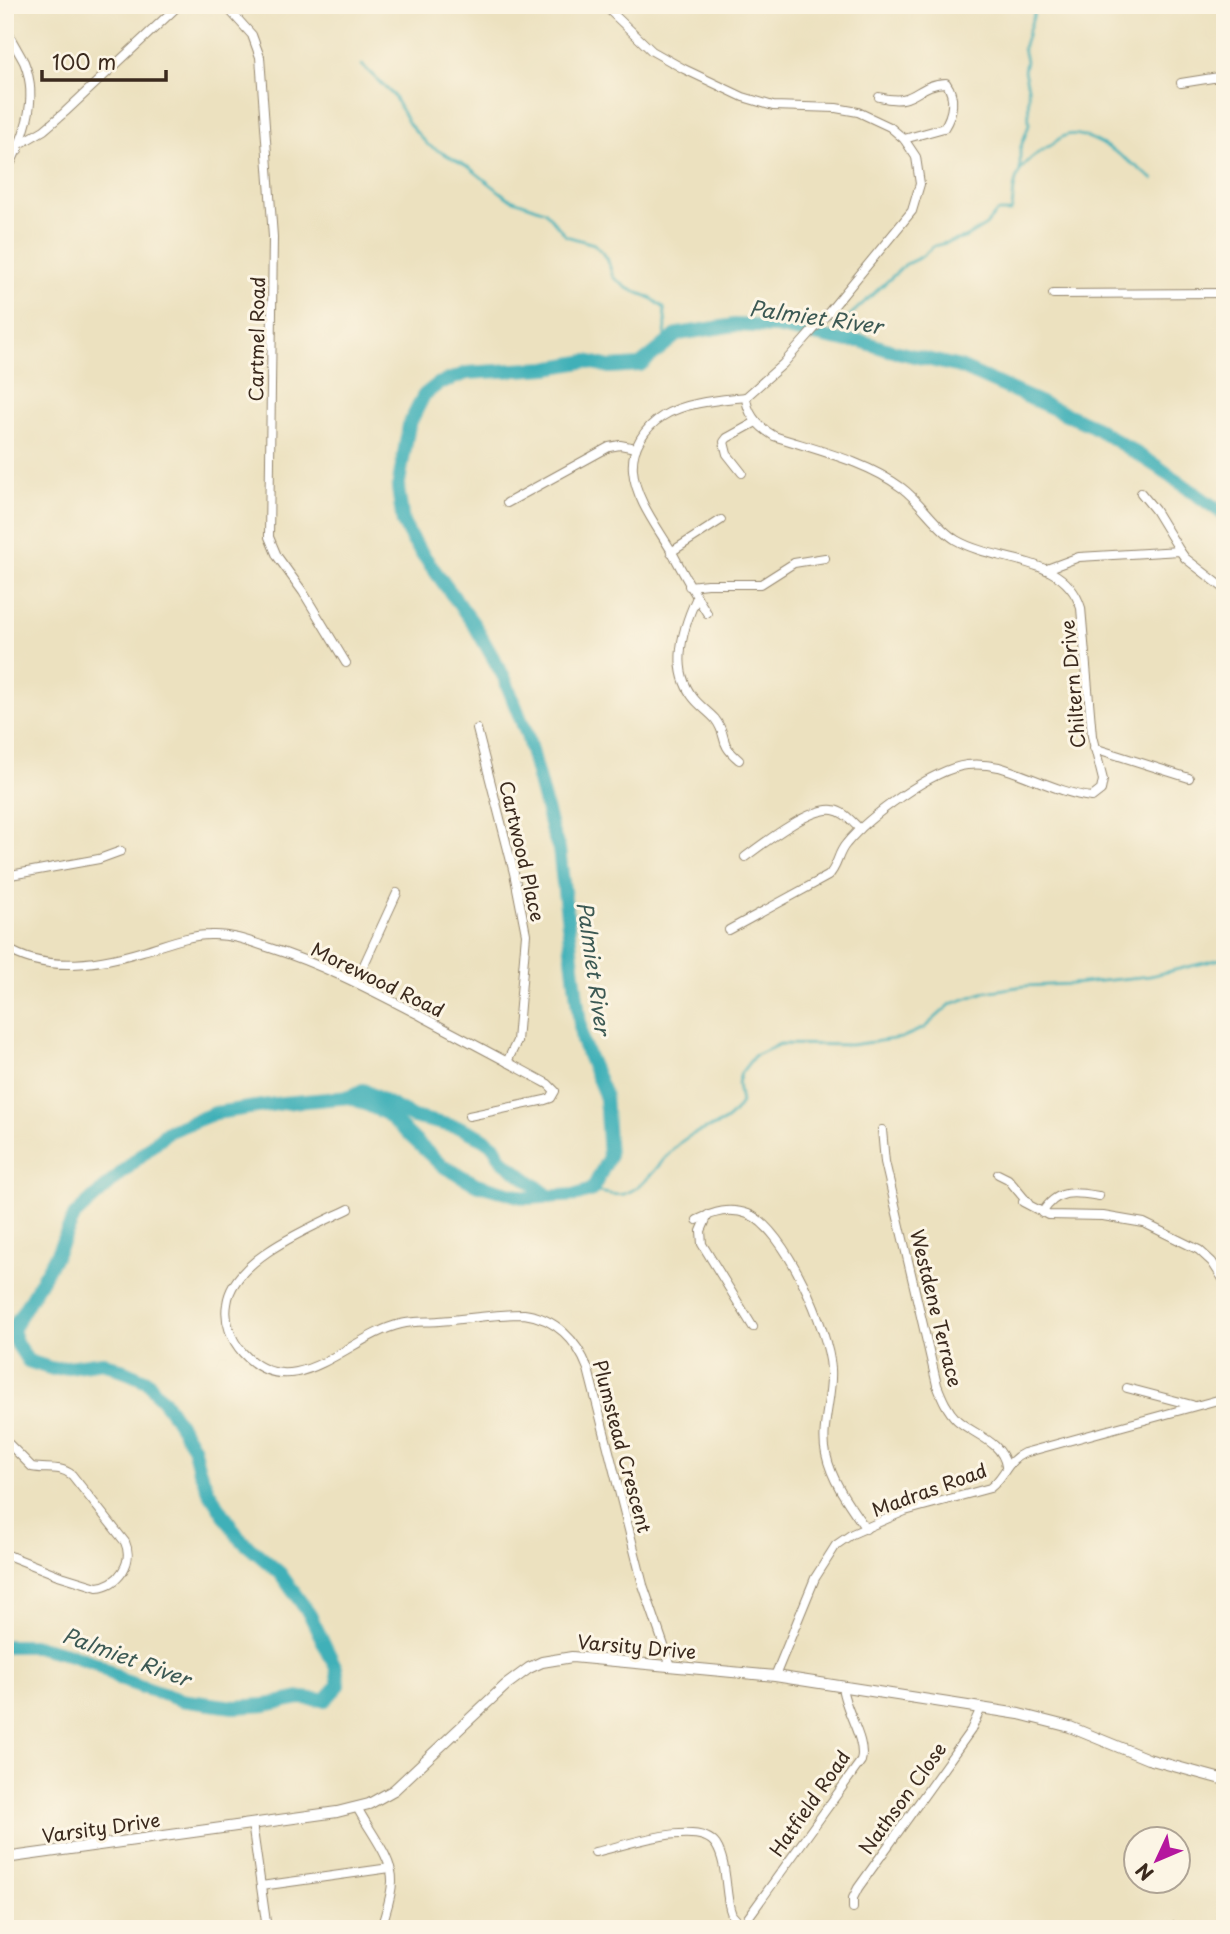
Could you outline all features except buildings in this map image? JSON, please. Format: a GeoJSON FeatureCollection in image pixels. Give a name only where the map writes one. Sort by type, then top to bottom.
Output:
{"type":"FeatureCollection","features":[{"type":"Feature","properties":{"kind":"street"},"geometry":{"type":"LineString","coordinates":[[5,143],[19,147],[40,133],[179,5]]}},
{"type":"Feature","properties":{"kind":"street","name":"Cartmel Road"},"geometry":{"type":"LineString","coordinates":[[225,5],[252,35],[260,57],[273,237],[269,537],[277,556],[303,592],[346,663]]}},
{"type":"Feature","properties":{"kind":"street"},"geometry":{"type":"LineString","coordinates":[[604,5],[652,51],[743,97],[773,106],[819,107],[858,112],[890,127],[904,139],[916,158],[920,172],[920,184],[912,211],[783,364],[746,397],[685,408],[666,415],[643,435],[636,448],[633,471],[637,487],[706,613]]}},
{"type":"Feature","properties":{"kind":"street"},"geometry":{"type":"LineString","coordinates":[[5,28],[24,64],[31,97],[19,147],[5,174]]}},
{"type":"Feature","properties":{"kind":"street"},"geometry":{"type":"LineString","coordinates":[[1181,83],[1225,76]]}},
{"type":"Feature","properties":{"kind":"street"},"geometry":{"type":"LineString","coordinates":[[879,97],[904,100],[931,85],[942,83],[948,86],[953,106],[944,128],[904,139]]}},
{"type":"Feature","properties":{"kind":"street"},"geometry":{"type":"LineString","coordinates":[[1053,294],[1225,293]]}},
{"type":"Feature","properties":{"kind":"street"},"geometry":{"type":"LineString","coordinates":[[742,473],[727,454],[724,442],[756,422],[746,397]]}},
{"type":"Feature","properties":{"kind":"street","name":"Chiltern Drive"},"geometry":{"type":"LineString","coordinates":[[729,930],[828,876],[836,866],[841,849],[860,829],[909,792],[950,770],[967,765],[1000,768],[1086,796],[1096,796],[1101,790],[1103,780],[1094,748],[1081,608],[1068,583],[1047,569],[957,541],[911,496],[890,480],[858,464],[774,436],[756,422]]}},
{"type":"Feature","properties":{"kind":"street"},"geometry":{"type":"LineString","coordinates":[[507,503],[610,447],[620,445],[636,448]]}},
{"type":"Feature","properties":{"kind":"street"},"geometry":{"type":"LineString","coordinates":[[1141,493],[1185,558],[1225,589]]}},
{"type":"Feature","properties":{"kind":"street"},"geometry":{"type":"LineString","coordinates":[[671,552],[721,520]]}},
{"type":"Feature","properties":{"kind":"street"},"geometry":{"type":"LineString","coordinates":[[1047,569],[1079,557],[1181,551]]}},
{"type":"Feature","properties":{"kind":"street"},"geometry":{"type":"LineString","coordinates":[[690,586],[761,583],[794,564],[825,558]]}},
{"type":"Feature","properties":{"kind":"street"},"geometry":{"type":"LineString","coordinates":[[697,597],[682,640],[680,663],[683,681],[693,699],[719,725],[724,746],[739,760]]}},
{"type":"Feature","properties":{"kind":"street","name":"Cartwood Place"},"geometry":{"type":"LineString","coordinates":[[477,729],[509,850],[526,934],[517,1041],[507,1062]]}},
{"type":"Feature","properties":{"kind":"street"},"geometry":{"type":"LineString","coordinates":[[1094,748],[1189,778]]}},
{"type":"Feature","properties":{"kind":"street"},"geometry":{"type":"LineString","coordinates":[[745,857],[783,829],[831,809],[844,814],[860,829]]}},
{"type":"Feature","properties":{"kind":"street"},"geometry":{"type":"LineString","coordinates":[[5,876],[99,859],[121,851]]}},
{"type":"Feature","properties":{"kind":"street"},"geometry":{"type":"LineString","coordinates":[[356,982],[397,893]]}},
{"type":"Feature","properties":{"kind":"street","name":"Morewood Road"},"geometry":{"type":"LineString","coordinates":[[5,947],[34,961],[89,963],[114,959],[181,939],[221,935],[331,969],[548,1084],[555,1091],[554,1095],[545,1100],[469,1116]]}},
{"type":"Feature","properties":{"kind":"street","name":"Westdene Terrace"},"geometry":{"type":"LineString","coordinates":[[882,1130],[885,1162],[937,1385],[955,1418],[996,1446],[1006,1466]]}},
{"type":"Feature","properties":{"kind":"street"},"geometry":{"type":"LineString","coordinates":[[998,1174],[1008,1179],[1026,1204],[1042,1213],[1062,1217],[1081,1215],[1124,1218],[1144,1223],[1199,1250],[1212,1262],[1225,1282]]}},
{"type":"Feature","properties":{"kind":"street"},"geometry":{"type":"LineString","coordinates":[[1042,1213],[1052,1201],[1071,1192],[1099,1196]]}},
{"type":"Feature","properties":{"kind":"street","name":"Plumstead Crescent"},"geometry":{"type":"LineString","coordinates":[[349,1209],[267,1252],[240,1273],[230,1291],[226,1308],[229,1329],[239,1349],[260,1367],[281,1373],[295,1373],[323,1363],[377,1331],[403,1323],[524,1314],[536,1315],[561,1329],[579,1348],[588,1369],[643,1585],[671,1666]]}},
{"type":"Feature","properties":{"kind":"street"},"geometry":{"type":"LineString","coordinates":[[697,1220],[721,1210],[740,1212],[763,1223],[780,1244],[824,1331],[831,1367],[824,1444],[826,1454],[843,1496],[866,1529]]}},
{"type":"Feature","properties":{"kind":"street"},"geometry":{"type":"LineString","coordinates":[[708,1215],[701,1231],[702,1244],[752,1327]]}},
{"type":"Feature","properties":{"kind":"street"},"geometry":{"type":"LineString","coordinates":[[1127,1388],[1195,1406]]}},
{"type":"Feature","properties":{"kind":"street","name":"Madras Road"},"geometry":{"type":"LineString","coordinates":[[775,1676],[815,1578],[831,1549],[844,1539],[890,1517],[931,1502],[990,1488],[1000,1479],[1006,1466],[1024,1453],[1225,1398]]}},
{"type":"Feature","properties":{"kind":"street"},"geometry":{"type":"LineString","coordinates":[[5,1440],[33,1467],[64,1469],[72,1475],[125,1542],[129,1555],[125,1568],[116,1578],[97,1587],[5,1554]]}},
{"type":"Feature","properties":{"kind":"street","name":"Varsity Drive"},"geometry":{"type":"LineString","coordinates":[[5,1858],[337,1812],[378,1800],[400,1785],[506,1685],[529,1668],[554,1660],[586,1657],[775,1676],[981,1708],[1052,1722],[1148,1759],[1225,1780]]}},
{"type":"Feature","properties":{"kind":"street","name":"Hatfield Road"},"geometry":{"type":"LineString","coordinates":[[741,1927],[861,1761],[861,1745],[846,1707],[842,1686]]}},
{"type":"Feature","properties":{"kind":"street","name":"Nathson Close"},"geometry":{"type":"LineString","coordinates":[[853,1908],[853,1899],[858,1888],[959,1747],[981,1708]]}},
{"type":"Feature","properties":{"kind":"street"},"geometry":{"type":"LineString","coordinates":[[357,1807],[390,1868],[391,1890],[381,1929]]}},
{"type":"Feature","properties":{"kind":"street"},"geometry":{"type":"LineString","coordinates":[[252,1823],[267,1929]]}},
{"type":"Feature","properties":{"kind":"street"},"geometry":{"type":"LineString","coordinates":[[595,1852],[663,1836],[697,1834],[707,1837],[718,1851],[730,1909],[741,1927]]}},
{"type":"Feature","properties":{"kind":"street"},"geometry":{"type":"LineString","coordinates":[[261,1886],[390,1868]]}},
{"type":"Feature","properties":{"kind":"waterway"},"geometry":{"type":"LineString","coordinates":[[1020,171],[1020,149],[1029,125],[1023,48],[1037,5]]}},
{"type":"Feature","properties":{"kind":"waterway"},"geometry":{"type":"LineString","coordinates":[[362,65],[393,95],[409,124],[428,145],[470,168],[508,198],[545,211],[566,236],[594,244],[607,258],[613,277],[627,288],[651,298],[664,308],[666,327],[663,346]]}},
{"type":"Feature","properties":{"kind":"waterway"},"geometry":{"type":"LineString","coordinates":[[823,324],[845,320],[906,264],[921,257],[934,246],[965,238],[986,225],[997,212],[1011,212],[1015,185],[1021,170],[1036,155],[1065,136],[1077,135],[1100,143],[1153,179]]}},
{"type":"Feature","properties":{"kind":"waterway"},"geometry":{"type":"LineString","coordinates":[[778,328],[788,321],[817,324]]}},
{"type":"Feature","properties":{"kind":"waterway","name":"Palmiet River"},"geometry":{"type":"LineString","coordinates":[[5,1646],[35,1646],[71,1655],[95,1663],[122,1680],[180,1700],[234,1707],[266,1705],[300,1698],[325,1700],[339,1685],[336,1668],[310,1615],[280,1573],[239,1538],[208,1490],[193,1446],[168,1407],[147,1381],[103,1362],[53,1369],[28,1361],[12,1330],[56,1255],[75,1215],[167,1132],[215,1113],[350,1097],[387,1114],[441,1165],[476,1184],[526,1198],[577,1195],[592,1190],[609,1157],[605,1095],[582,1041],[559,849],[527,735],[504,677],[475,626],[413,541],[403,523],[398,488],[409,425],[424,395],[438,384],[467,373],[547,368],[587,361],[609,367],[640,365],[678,334],[735,325],[775,327],[844,341],[861,341],[960,367],[1093,426],[1158,467],[1225,515]]}},
{"type":"Feature","properties":{"kind":"waterway"},"geometry":{"type":"LineString","coordinates":[[592,1190],[616,1195],[634,1190],[679,1143],[729,1118],[741,1103],[738,1083],[741,1073],[754,1056],[780,1044],[851,1045],[901,1038],[924,1028],[951,1004],[985,992],[1024,986],[1150,976],[1225,958]]}},
{"type":"Feature","properties":{"kind":"waterway"},"geometry":{"type":"LineString","coordinates":[[350,1097],[363,1090],[413,1117],[461,1128],[481,1137],[494,1146],[502,1160],[550,1197]]}}]}
